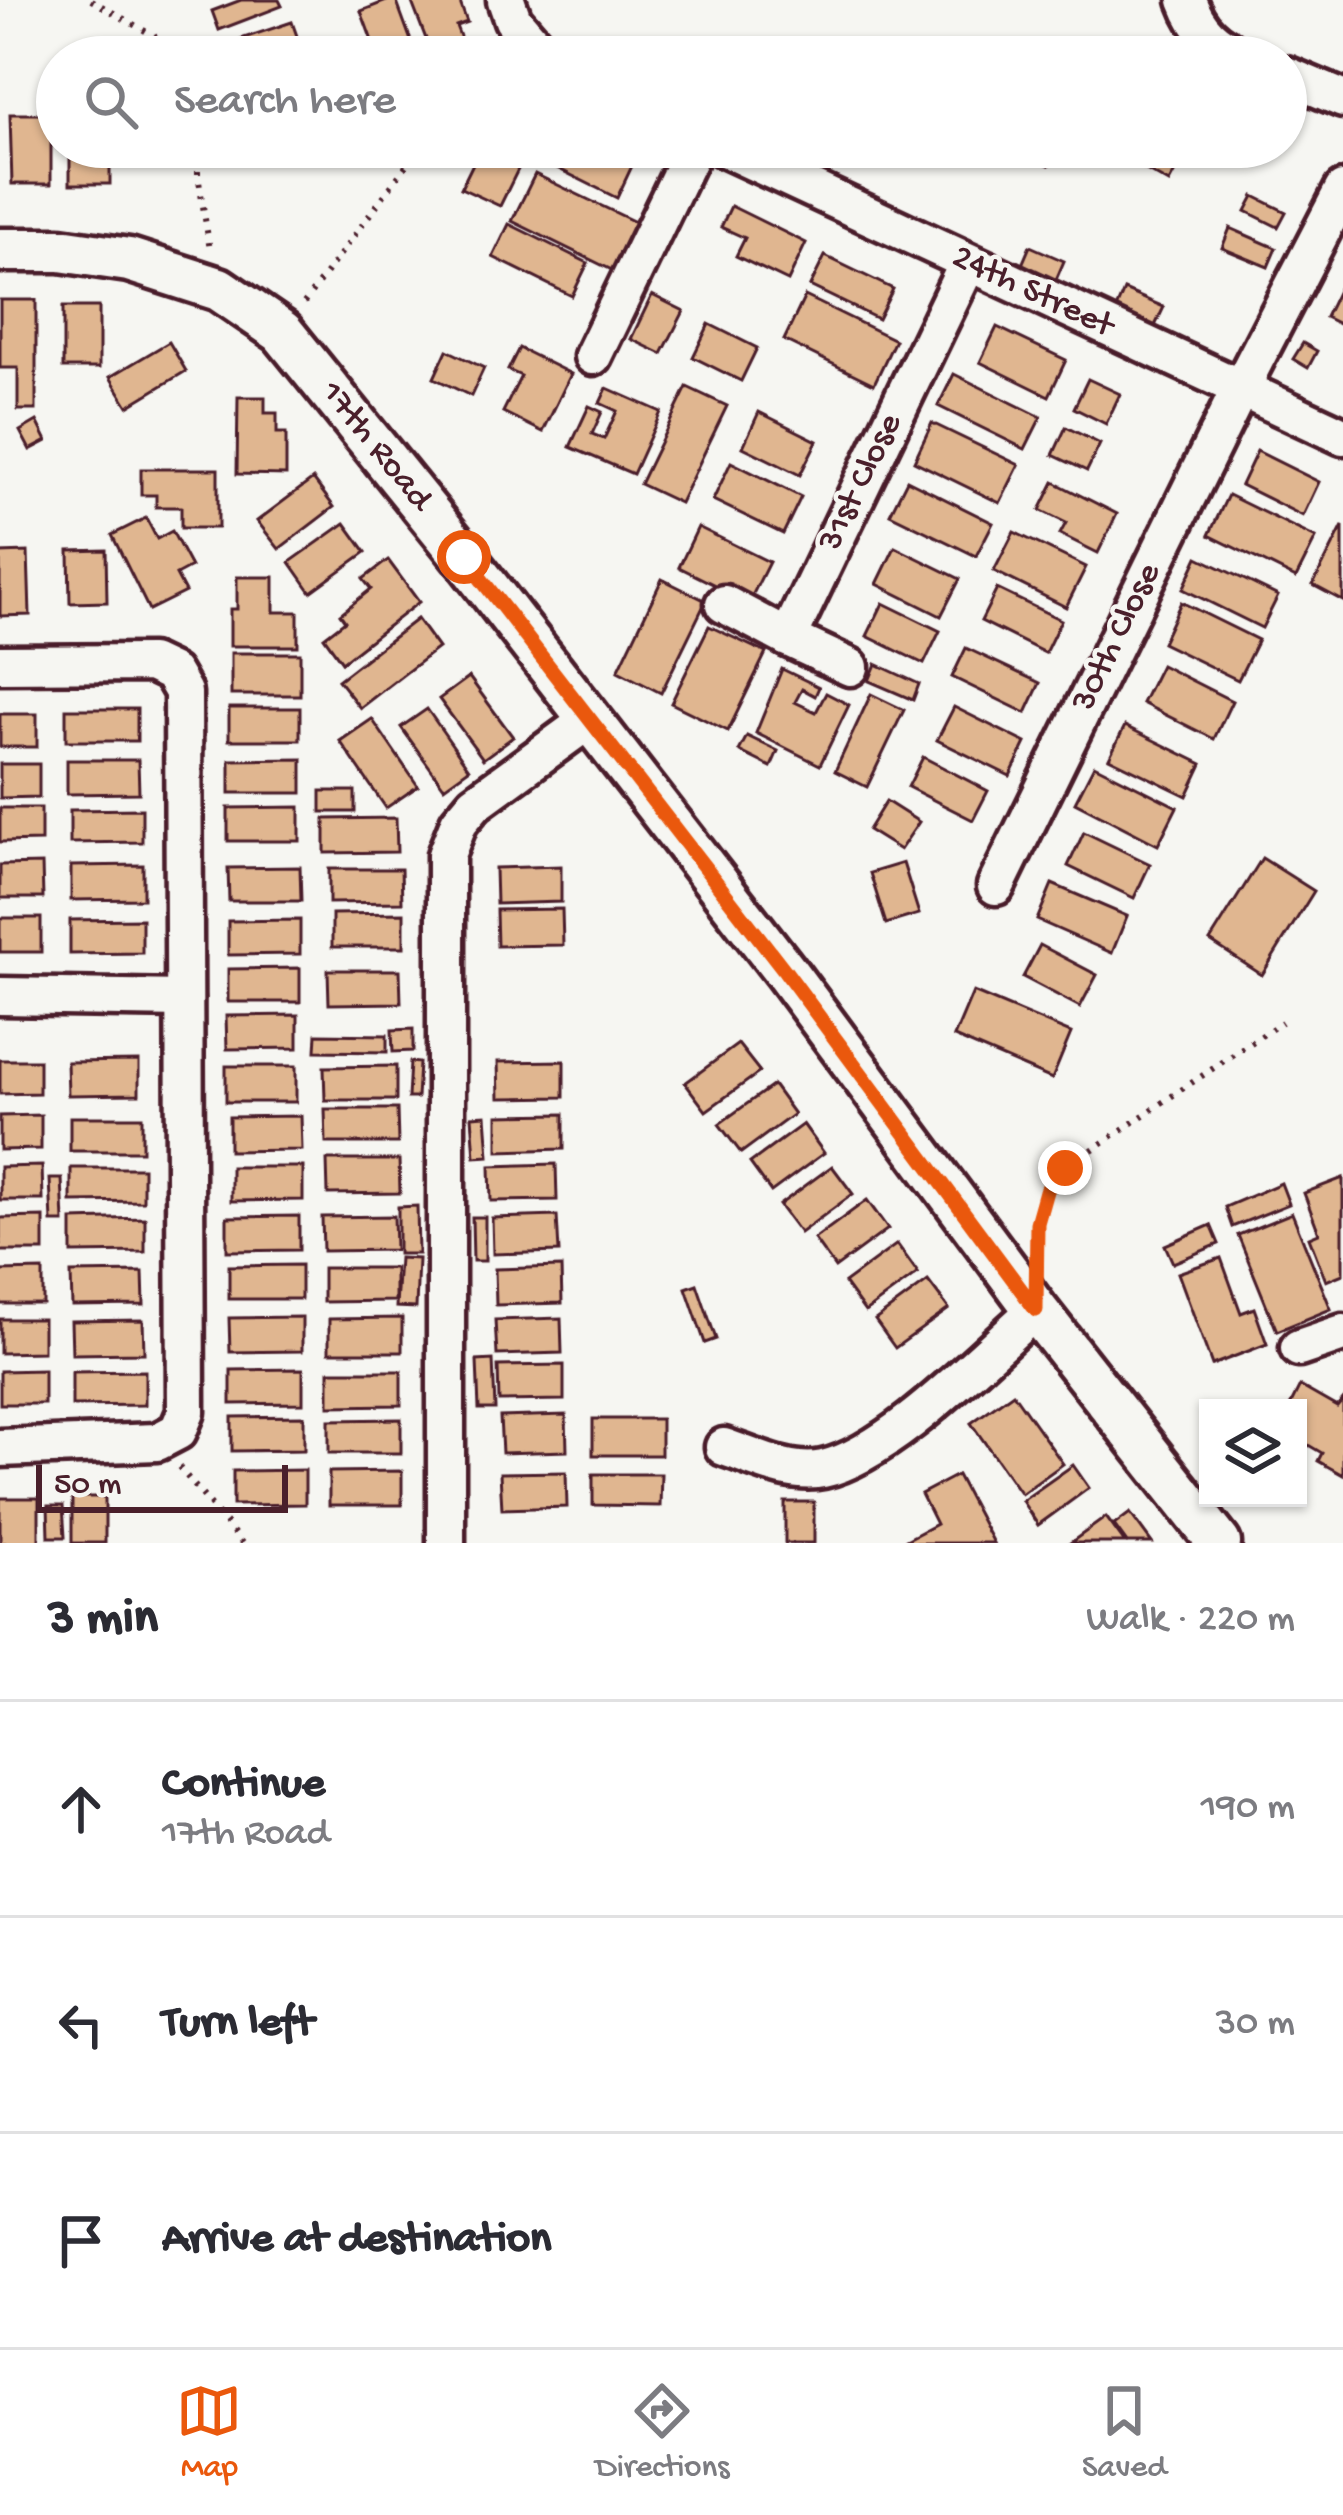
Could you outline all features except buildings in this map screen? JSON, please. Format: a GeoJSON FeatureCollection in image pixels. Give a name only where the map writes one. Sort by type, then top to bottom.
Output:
{"type":"FeatureCollection","features":[{"type":"Feature","properties":{"kind":"street"},"geometry":{"type":"LineString","coordinates":[[506,0],[513,20],[527,36]]}},
{"type":"Feature","properties":{"kind":"street"},"geometry":{"type":"LineString","coordinates":[[1187,0],[1194,19],[1208,36]]}},
{"type":"Feature","properties":{"kind":"street"},"geometry":{"type":"LineString","coordinates":[[1307,84],[1343,99]]}},
{"type":"Feature","properties":{"kind":"street"},"geometry":{"type":"LineString","coordinates":[[593,356],[684,168]]}},
{"type":"Feature","properties":{"kind":"street","name":"24th Street"},"geometry":{"type":"LineString","coordinates":[[767,168],[1343,436]]}},
{"type":"Feature","properties":{"kind":"street","name":"30th Close"},"geometry":{"type":"LineString","coordinates":[[996,886],[1343,190]]}},
{"type":"Feature","properties":{"kind":"street","name":"17th Road"},"geometry":{"type":"LineString","coordinates":[[0,250],[60,250],[129,260],[219,289],[282,332],[785,971],[1036,1310],[1219,1543]]}},
{"type":"Feature","properties":{"kind":"street","name":"31st Close"},"geometry":{"type":"LineString","coordinates":[[788,638],[968,263]]}},
{"type":"Feature","properties":{"kind":"street"},"geometry":{"type":"LineString","coordinates":[[724,604],[850,667]]}},
{"type":"Feature","properties":{"kind":"street"},"geometry":{"type":"LineString","coordinates":[[0,664],[151,663],[172,674],[183,692],[186,1412],[178,1431],[158,1442],[0,1448]]}},
{"type":"Feature","properties":{"kind":"street"},"geometry":{"type":"LineString","coordinates":[[446,1543],[446,855],[458,822],[475,803],[589,721]]}},
{"type":"Feature","properties":{"kind":"street"},"geometry":{"type":"LineString","coordinates":[[0,996],[184,999]]}},
{"type":"Feature","properties":{"kind":"street"},"geometry":{"type":"LineString","coordinates":[[724,1448],[780,1466],[820,1470],[878,1448],[1036,1310]]}},
{"type":"Feature","properties":{"kind":"street"},"geometry":{"type":"LineString","coordinates":[[1299,1348],[1343,1333]]}},
{"type":"Feature","properties":{"kind":"path"},"geometry":{"type":"LineString","coordinates":[[91,0],[154,36]]}},
{"type":"Feature","properties":{"kind":"path"},"geometry":{"type":"LineString","coordinates":[[200,168],[203,219],[219,289]]}},
{"type":"Feature","properties":{"kind":"path"},"geometry":{"type":"LineString","coordinates":[[282,332],[404,168]]}},
{"type":"Feature","properties":{"kind":"path"},"geometry":{"type":"LineString","coordinates":[[1036,1310],[1037,1223],[1046,1191],[1065,1168],[1282,1022]]}},
{"type":"Feature","properties":{"kind":"path"},"geometry":{"type":"LineString","coordinates":[[158,1442],[242,1543]]}},
{"type":"Feature","properties":{"kind":"route"},"geometry":{"type":"LineString","coordinates":[[464,557],[785,971],[1036,1310],[1037,1223],[1046,1191],[1065,1168]]}}]}
